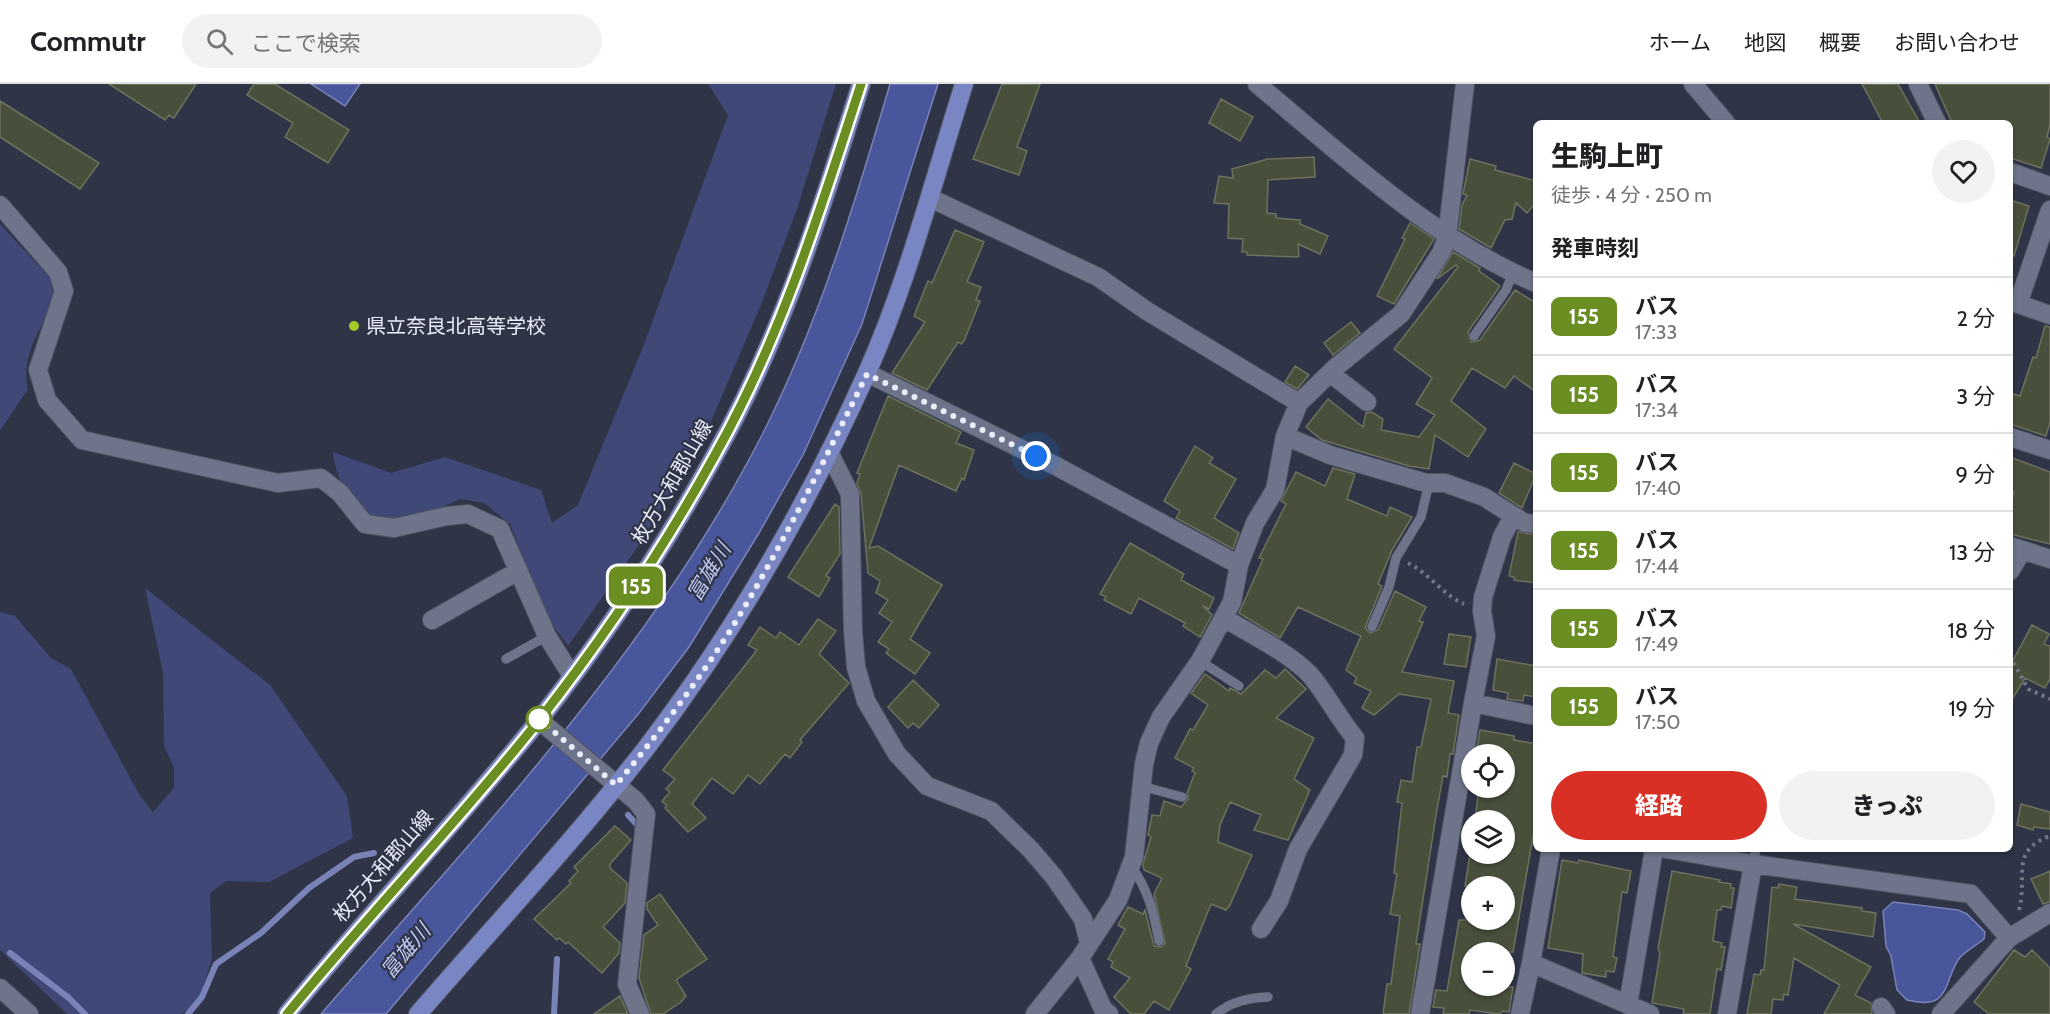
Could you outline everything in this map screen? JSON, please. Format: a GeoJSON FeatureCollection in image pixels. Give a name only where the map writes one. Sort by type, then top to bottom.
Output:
{"type":"FeatureCollection","features":[{"type":"Feature","properties":{"kind":"main road","name":"枚方大和郡山線"},"geometry":{"type":"LineString","coordinates":[[287,1014],[539,720],[618,613],[663,544],[716,454],[765,355],[814,233],[861,84]]}},
{"type":"Feature","properties":{"kind":"main road"},"geometry":{"type":"LineString","coordinates":[[418,1014],[616,785],[696,679],[743,610],[829,452],[867,374],[900,290],[930,198],[959,85]]}},
{"type":"Feature","properties":{"kind":"street"},"geometry":{"type":"LineString","coordinates":[[1257,84],[1447,237],[1533,282]]}},
{"type":"Feature","properties":{"kind":"street"},"geometry":{"type":"LineString","coordinates":[[1035,1014],[1084,951],[1118,900],[1131,865],[1149,743],[1161,717],[1200,661],[1232,602],[1239,566],[1255,523],[1275,490],[1285,436],[1299,403],[1330,373],[1401,314],[1441,253],[1447,237],[1465,84]]}},
{"type":"Feature","properties":{"kind":"street"},"geometry":{"type":"LineString","coordinates":[[1693,84],[1723,120]]}},
{"type":"Feature","properties":{"kind":"street"},"geometry":{"type":"LineString","coordinates":[[1917,84],[1935,120]]}},
{"type":"Feature","properties":{"kind":"street"},"geometry":{"type":"LineString","coordinates":[[2013,173],[2050,186]]}},
{"type":"Feature","properties":{"kind":"street"},"geometry":{"type":"LineString","coordinates":[[930,198],[1098,277],[1148,311],[1299,403]]}},
{"type":"Feature","properties":{"kind":"street"},"geometry":{"type":"LineString","coordinates":[[0,205],[58,272],[64,291],[38,370],[47,400],[82,440],[278,483],[321,478],[340,493],[365,524],[394,528],[447,516],[468,514],[500,529],[547,636],[572,676]]}},
{"type":"Feature","properties":{"kind":"street"},"geometry":{"type":"LineString","coordinates":[[2050,210],[2014,303],[2050,315]]}},
{"type":"Feature","properties":{"kind":"street"},"geometry":{"type":"LineString","coordinates":[[1330,373],[1367,402]]}},
{"type":"Feature","properties":{"kind":"street"},"geometry":{"type":"LineString","coordinates":[[867,374],[1056,466],[1239,566]]}},
{"type":"Feature","properties":{"kind":"street"},"geometry":{"type":"LineString","coordinates":[[1285,436],[1330,455],[1429,483],[1445,483],[1484,497],[1525,523],[1533,524]]}},
{"type":"Feature","properties":{"kind":"street"},"geometry":{"type":"LineString","coordinates":[[2013,438],[2050,450]]}},
{"type":"Feature","properties":{"kind":"street"},"geometry":{"type":"LineString","coordinates":[[829,452],[850,494],[856,667],[866,701],[897,754],[927,786],[991,810],[1054,877],[1083,919],[1084,951],[1104,1012]]}},
{"type":"Feature","properties":{"kind":"street"},"geometry":{"type":"LineString","coordinates":[[1420,1014],[1486,636],[1482,611],[1483,597],[1502,537],[1513,516]]}},
{"type":"Feature","properties":{"kind":"street"},"geometry":{"type":"LineString","coordinates":[[2016,548],[2050,560]]}},
{"type":"Feature","properties":{"kind":"street"},"geometry":{"type":"LineString","coordinates":[[432,620],[518,571]]}},
{"type":"Feature","properties":{"kind":"street"},"geometry":{"type":"LineString","coordinates":[[1224,618],[1282,654],[1314,679],[1335,713],[1355,738],[1353,755],[1298,849],[1278,901],[1261,929]]}},
{"type":"Feature","properties":{"kind":"street"},"geometry":{"type":"LineString","coordinates":[[1473,704],[1533,715]]}},
{"type":"Feature","properties":{"kind":"street"},"geometry":{"type":"LineString","coordinates":[[539,720],[616,785],[646,814],[627,984],[640,1014]]}},
{"type":"Feature","properties":{"kind":"street"},"geometry":{"type":"LineString","coordinates":[[1520,1014],[1550,852]]}},
{"type":"Feature","properties":{"kind":"street"},"geometry":{"type":"LineString","coordinates":[[1628,1005],[1654,852]]}},
{"type":"Feature","properties":{"kind":"street"},"geometry":{"type":"LineString","coordinates":[[1704,852],[1754,856],[1971,894],[2014,935]]}},
{"type":"Feature","properties":{"kind":"street"},"geometry":{"type":"LineString","coordinates":[[1727,1014],[1754,856]]}},
{"type":"Feature","properties":{"kind":"street"},"geometry":{"type":"LineString","coordinates":[[1941,1014],[2014,935],[2047,921]]}},
{"type":"Feature","properties":{"kind":"street"},"geometry":{"type":"LineString","coordinates":[[1531,963],[1650,1014]]}},
{"type":"Feature","properties":{"kind":"street"},"geometry":{"type":"LineString","coordinates":[[0,988],[29,1014]]}},
{"type":"Feature","properties":{"kind":"lane"},"geometry":{"type":"LineString","coordinates":[[1474,336],[1506,290],[1513,273]]}},
{"type":"Feature","properties":{"kind":"lane"},"geometry":{"type":"LineString","coordinates":[[1372,627],[1389,587],[1396,558],[1421,518],[1429,483]]}},
{"type":"Feature","properties":{"kind":"lane"},"geometry":{"type":"LineString","coordinates":[[506,659],[547,636]]}},
{"type":"Feature","properties":{"kind":"lane"},"geometry":{"type":"LineString","coordinates":[[1200,661],[1239,686]]}},
{"type":"Feature","properties":{"kind":"lane"},"geometry":{"type":"LineString","coordinates":[[1142,786],[1182,797]]}},
{"type":"Feature","properties":{"kind":"lane"},"geometry":{"type":"LineString","coordinates":[[1131,865],[1142,881],[1154,910],[1159,941]]}},
{"type":"Feature","properties":{"kind":"lane"},"geometry":{"type":"LineString","coordinates":[[1216,1014],[1247,998],[1269,997]]}},
{"type":"Feature","properties":{"kind":"path"},"geometry":{"type":"LineString","coordinates":[[1396,558],[1421,570],[1456,601],[1482,611]]}},
{"type":"Feature","properties":{"kind":"path"},"geometry":{"type":"LineString","coordinates":[[2013,662],[2028,689],[2050,699]]}},
{"type":"Feature","properties":{"kind":"path"},"geometry":{"type":"LineString","coordinates":[[2014,935],[2022,899],[2022,858],[2032,844],[2050,837]]}},
{"type":"Feature","properties":{"kind":"shaded area"},"geometry":{"type":"Polygon","coordinates":[[[708,84],[836,84],[797,209],[761,305],[706,433],[639,545],[568,646],[546,616],[510,524],[484,503],[460,499],[415,519],[377,520],[347,491],[338,474],[333,452],[391,473],[445,457],[541,490],[552,523],[578,505],[643,347],[728,115],[708,84]]]}},
{"type":"Feature","properties":{"kind":"shaded area"},"geometry":{"type":"Polygon","coordinates":[[[0,224],[52,280],[58,294],[30,352],[26,377],[28,389],[0,431],[0,224]]]}},
{"type":"Feature","properties":{"kind":"shaded area"},"geometry":{"type":"Polygon","coordinates":[[[145,588],[270,685],[347,796],[353,838],[269,882],[226,881],[210,893],[212,960],[197,1005],[181,1014],[67,1014],[0,950],[0,612],[15,616],[51,658],[71,669],[140,796],[153,812],[174,788],[174,768],[164,746],[163,673],[145,588]]]}},
{"type":"Feature","properties":{"kind":"water"},"geometry":{"type":"Polygon","coordinates":[[[311,84],[360,84],[345,106],[311,84]]]}},
{"type":"Feature","properties":{"kind":"water","name":"富雄川"},"geometry":{"type":"Polygon","coordinates":[[[890,84],[938,84],[862,324],[803,455],[759,533],[689,647],[639,713],[386,1014],[321,1014],[442,877],[560,737],[669,590],[719,513],[763,433],[802,348],[849,217],[890,84]]]}},
{"type":"Feature","properties":{"kind":"water"},"geometry":{"type":"Polygon","coordinates":[[[1893,902],[1958,910],[1967,914],[1985,932],[1984,939],[1960,957],[1943,993],[1931,1002],[1907,1000],[1897,990],[1891,956],[1886,946],[1883,911],[1893,902]]]}},
{"type":"Feature","properties":{"kind":"building"},"geometry":{"type":"Polygon","coordinates":[[[109,84],[196,84],[174,118],[169,115],[165,120],[109,84]]]}},
{"type":"Feature","properties":{"kind":"building"},"geometry":{"type":"Polygon","coordinates":[[[254,84],[275,84],[349,130],[328,163],[285,137],[293,123],[247,95],[254,84]]]}},
{"type":"Feature","properties":{"kind":"building"},"geometry":{"type":"Polygon","coordinates":[[[1002,84],[1040,84],[1017,147],[1027,151],[1019,175],[973,159],[1002,84]]]}},
{"type":"Feature","properties":{"kind":"building"},"geometry":{"type":"Polygon","coordinates":[[[1862,84],[1898,84],[1918,120],[1881,120],[1862,84]]]}},
{"type":"Feature","properties":{"kind":"building"},"geometry":{"type":"Polygon","coordinates":[[[1935,84],[2050,84],[2050,125],[2047,137],[2050,139],[2041,168],[2013,159],[2013,120],[1951,120],[1935,84]]]}},
{"type":"Feature","properties":{"kind":"building"},"geometry":{"type":"Polygon","coordinates":[[[1221,99],[1253,117],[1240,141],[1209,123],[1221,99]]]}},
{"type":"Feature","properties":{"kind":"building"},"geometry":{"type":"Polygon","coordinates":[[[0,101],[99,163],[80,189],[0,137],[0,101]]]}},
{"type":"Feature","properties":{"kind":"building"},"geometry":{"type":"Polygon","coordinates":[[[1314,157],[1315,177],[1268,180],[1267,213],[1276,214],[1276,218],[1300,220],[1300,224],[1328,236],[1320,254],[1298,244],[1299,256],[1297,257],[1247,255],[1247,252],[1242,252],[1243,239],[1228,238],[1229,204],[1214,203],[1219,176],[1233,178],[1232,169],[1268,159],[1314,157]]]}},
{"type":"Feature","properties":{"kind":"building"},"geometry":{"type":"Polygon","coordinates":[[[1470,159],[1496,166],[1495,170],[1533,180],[1533,206],[1527,213],[1516,203],[1512,219],[1505,220],[1491,248],[1459,229],[1462,205],[1467,195],[1463,194],[1470,159]]]}},
{"type":"Feature","properties":{"kind":"building"},"geometry":{"type":"Polygon","coordinates":[[[2013,201],[2029,206],[2013,256],[2013,201]]]}},
{"type":"Feature","properties":{"kind":"building"},"geometry":{"type":"Polygon","coordinates":[[[1410,223],[1434,239],[1394,304],[1377,296],[1405,239],[1402,238],[1410,223]]]}},
{"type":"Feature","properties":{"kind":"building"},"geometry":{"type":"Polygon","coordinates":[[[955,230],[984,242],[967,282],[981,287],[976,300],[980,301],[964,341],[961,344],[958,342],[927,390],[892,373],[925,322],[914,316],[928,281],[932,283],[955,230]]]}},
{"type":"Feature","properties":{"kind":"building"},"geometry":{"type":"Polygon","coordinates":[[[1453,252],[1480,268],[1479,271],[1500,286],[1468,332],[1471,342],[1480,340],[1515,290],[1533,301],[1533,390],[1514,376],[1505,388],[1472,368],[1451,401],[1486,429],[1468,457],[1435,435],[1429,469],[1409,466],[1322,440],[1306,427],[1328,399],[1363,427],[1366,413],[1372,412],[1383,419],[1381,430],[1419,437],[1435,415],[1416,404],[1432,378],[1394,349],[1458,267],[1456,265],[1437,279],[1453,252]]]}},
{"type":"Feature","properties":{"kind":"building"},"geometry":{"type":"Polygon","coordinates":[[[1351,322],[1360,333],[1333,355],[1324,343],[1351,322]]]}},
{"type":"Feature","properties":{"kind":"building"},"geometry":{"type":"Polygon","coordinates":[[[2045,326],[2050,327],[2050,422],[2046,436],[2013,425],[2013,394],[2020,396],[2033,357],[2036,358],[2045,326]]]}},
{"type":"Feature","properties":{"kind":"building"},"geometry":{"type":"Polygon","coordinates":[[[1295,366],[1309,375],[1297,389],[1285,382],[1295,366]]]}},
{"type":"Feature","properties":{"kind":"building"},"geometry":{"type":"Polygon","coordinates":[[[888,396],[961,432],[956,443],[974,450],[964,480],[962,478],[956,491],[899,465],[869,548],[878,546],[942,585],[910,639],[930,653],[915,674],[886,653],[889,649],[878,642],[892,622],[879,613],[888,600],[876,593],[880,581],[868,573],[861,494],[857,483],[860,474],[857,473],[888,396]]]}},
{"type":"Feature","properties":{"kind":"building"},"geometry":{"type":"Polygon","coordinates":[[[1195,446],[1213,458],[1209,463],[1236,479],[1214,518],[1239,533],[1233,549],[1176,518],[1180,511],[1164,501],[1195,446]]]}},
{"type":"Feature","properties":{"kind":"building"},"geometry":{"type":"Polygon","coordinates":[[[2013,458],[2050,472],[2050,544],[2013,535],[2013,458]]]}},
{"type":"Feature","properties":{"kind":"building"},"geometry":{"type":"Polygon","coordinates":[[[1514,463],[1533,472],[1533,481],[1522,508],[1499,493],[1514,463]]]}},
{"type":"Feature","properties":{"kind":"building"},"geometry":{"type":"Polygon","coordinates":[[[1333,468],[1355,474],[1347,499],[1387,516],[1390,507],[1412,517],[1392,550],[1378,584],[1382,586],[1365,628],[1370,633],[1378,630],[1395,591],[1426,607],[1419,621],[1423,622],[1402,672],[1454,681],[1448,713],[1459,715],[1453,754],[1450,754],[1447,777],[1443,776],[1437,809],[1416,944],[1420,944],[1409,1014],[1383,1014],[1387,984],[1391,984],[1400,916],[1390,914],[1397,874],[1394,873],[1402,803],[1397,802],[1401,780],[1412,782],[1417,747],[1421,747],[1431,699],[1399,694],[1374,715],[1362,708],[1371,691],[1354,683],[1357,678],[1346,670],[1361,636],[1298,607],[1280,638],[1239,613],[1263,559],[1259,558],[1286,504],[1281,501],[1296,472],[1325,486],[1333,468]]]}},
{"type":"Feature","properties":{"kind":"building"},"geometry":{"type":"Polygon","coordinates":[[[835,504],[839,507],[840,554],[826,576],[830,578],[819,597],[788,577],[835,504]]]}},
{"type":"Feature","properties":{"kind":"building"},"geometry":{"type":"Polygon","coordinates":[[[1518,532],[1533,534],[1533,583],[1514,580],[1514,577],[1509,576],[1518,532]]]}},
{"type":"Feature","properties":{"kind":"building"},"geometry":{"type":"Polygon","coordinates":[[[1130,543],[1184,574],[1181,580],[1214,598],[1209,609],[1203,606],[1212,615],[1200,637],[1183,626],[1185,623],[1139,598],[1131,614],[1104,600],[1106,597],[1100,594],[1130,543]]]}},
{"type":"Feature","properties":{"kind":"building"},"geometry":{"type":"Polygon","coordinates":[[[818,619],[836,631],[819,654],[849,683],[800,740],[802,742],[790,758],[785,754],[760,784],[748,775],[733,794],[712,778],[692,804],[706,818],[688,832],[665,808],[667,806],[662,801],[670,792],[666,789],[675,779],[663,770],[757,650],[748,645],[760,627],[776,638],[780,632],[799,645],[818,619]]]}},
{"type":"Feature","properties":{"kind":"building"},"geometry":{"type":"Polygon","coordinates":[[[2032,625],[2049,634],[2044,644],[2050,646],[2050,679],[2045,688],[2025,678],[2013,698],[2013,660],[2032,625]]]}},
{"type":"Feature","properties":{"kind":"building"},"geometry":{"type":"Polygon","coordinates":[[[1449,634],[1471,637],[1466,667],[1444,664],[1449,634]]]}},
{"type":"Feature","properties":{"kind":"building"},"geometry":{"type":"Polygon","coordinates":[[[1497,659],[1533,665],[1533,696],[1524,695],[1523,701],[1507,699],[1508,693],[1493,690],[1497,659]]]}},
{"type":"Feature","properties":{"kind":"building"},"geometry":{"type":"Polygon","coordinates":[[[1285,669],[1306,689],[1276,718],[1314,738],[1294,779],[1310,790],[1288,840],[1254,830],[1261,815],[1230,802],[1220,825],[1218,842],[1252,855],[1230,905],[1226,910],[1211,904],[1186,966],[1191,969],[1169,1010],[1154,1001],[1144,1014],[1131,1014],[1114,997],[1130,978],[1111,967],[1113,962],[1108,959],[1125,929],[1118,925],[1128,907],[1143,914],[1145,910],[1154,946],[1161,947],[1165,943],[1154,894],[1162,878],[1144,870],[1143,864],[1151,837],[1148,835],[1152,815],[1160,816],[1164,801],[1181,807],[1188,799],[1187,793],[1195,773],[1192,771],[1194,768],[1175,758],[1190,729],[1193,730],[1208,705],[1191,693],[1205,674],[1229,691],[1230,688],[1241,694],[1265,670],[1276,678],[1285,669]]]}},
{"type":"Feature","properties":{"kind":"building"},"geometry":{"type":"Polygon","coordinates":[[[913,680],[939,705],[919,728],[913,723],[908,728],[888,707],[913,680]]]}},
{"type":"Feature","properties":{"kind":"building"},"geometry":{"type":"Polygon","coordinates":[[[1480,730],[1514,736],[1514,740],[1533,743],[1533,836],[1515,942],[1461,942],[1461,996],[1512,996],[1509,1012],[1503,1011],[1499,1014],[1470,1010],[1469,1014],[1443,1014],[1444,1008],[1433,1007],[1436,990],[1447,991],[1459,920],[1461,920],[1461,930],[1515,930],[1515,876],[1467,876],[1468,864],[1515,864],[1515,810],[1476,810],[1478,798],[1515,798],[1515,744],[1478,744],[1480,730]]]}},
{"type":"Feature","properties":{"kind":"building"},"geometry":{"type":"Polygon","coordinates":[[[2021,804],[2050,812],[2050,829],[2034,827],[2033,830],[2017,825],[2021,804]]]}},
{"type":"Feature","properties":{"kind":"building"},"geometry":{"type":"Polygon","coordinates":[[[615,826],[631,840],[610,864],[610,868],[627,883],[625,903],[603,927],[620,943],[619,953],[602,973],[568,942],[566,944],[559,938],[557,940],[534,919],[571,883],[569,881],[578,871],[574,867],[615,826]]]}},
{"type":"Feature","properties":{"kind":"building"},"geometry":{"type":"Polygon","coordinates":[[[1562,860],[1578,863],[1579,860],[1631,871],[1627,893],[1622,892],[1613,957],[1617,958],[1614,972],[1606,971],[1606,977],[1582,973],[1583,954],[1548,948],[1562,860]]]}},
{"type":"Feature","properties":{"kind":"building"},"geometry":{"type":"Polygon","coordinates":[[[1672,871],[1720,880],[1719,882],[1731,884],[1731,888],[1734,888],[1731,908],[1722,906],[1721,910],[1717,910],[1713,941],[1722,943],[1721,947],[1725,947],[1721,970],[1717,969],[1710,1014],[1683,1014],[1684,1009],[1652,1003],[1660,953],[1658,948],[1672,871]]]}},
{"type":"Feature","properties":{"kind":"building"},"geometry":{"type":"Polygon","coordinates":[[[2050,871],[2050,902],[2043,904],[2031,879],[2050,871]]]}},
{"type":"Feature","properties":{"kind":"building"},"geometry":{"type":"Polygon","coordinates":[[[1779,884],[1797,887],[1795,899],[1862,908],[1862,911],[1876,913],[1873,937],[1793,924],[1871,967],[1855,995],[1871,1003],[1872,1014],[1824,1014],[1840,985],[1794,958],[1788,995],[1784,994],[1783,1000],[1773,999],[1771,1014],[1747,1014],[1754,974],[1760,975],[1761,970],[1764,970],[1772,887],[1778,888],[1779,884]]]}},
{"type":"Feature","properties":{"kind":"building"},"geometry":{"type":"Polygon","coordinates":[[[660,894],[707,959],[676,980],[686,996],[681,1002],[663,1014],[651,1014],[639,978],[644,935],[658,925],[647,909],[647,903],[660,894]]]}},
{"type":"Feature","properties":{"kind":"building"},"geometry":{"type":"Polygon","coordinates":[[[2014,950],[2025,957],[2032,950],[2050,968],[2050,1014],[1989,1014],[1974,1002],[2014,950]]]}},
{"type":"Feature","properties":{"kind":"building"},"geometry":{"type":"Polygon","coordinates":[[[620,996],[628,1014],[594,1014],[620,996]]]}},
{"type":"Feature","properties":{"kind":"waterway"},"geometry":{"type":"LineString","coordinates":[[628,815],[638,826],[637,831]]}},
{"type":"Feature","properties":{"kind":"waterway"},"geometry":{"type":"LineString","coordinates":[[188,1014],[202,997],[216,964],[261,933],[309,888],[354,857],[374,853]]}},
{"type":"Feature","properties":{"kind":"waterway"},"geometry":{"type":"LineString","coordinates":[[10,953],[69,998],[85,1014]]}},
{"type":"Feature","properties":{"kind":"waterway"},"geometry":{"type":"LineString","coordinates":[[554,1014],[557,959]]}},
{"type":"Feature","properties":{"kind":"bus line","name":"155"},"geometry":{"type":"LineString","coordinates":[[287,1014],[539,720],[618,613],[663,544],[716,454],[765,355],[814,233],[861,84]]}},
{"type":"Feature","properties":{"kind":"place","name":"県立奈良北高等学校"},"geometry":{"type":"Point","coordinates":[354,326]}},
{"type":"Feature","properties":{"kind":"route"},"geometry":{"type":"LineString","coordinates":[[539,719],[616,785],[648,746],[743,610],[829,452],[867,374],[1036,456]]}}]}
